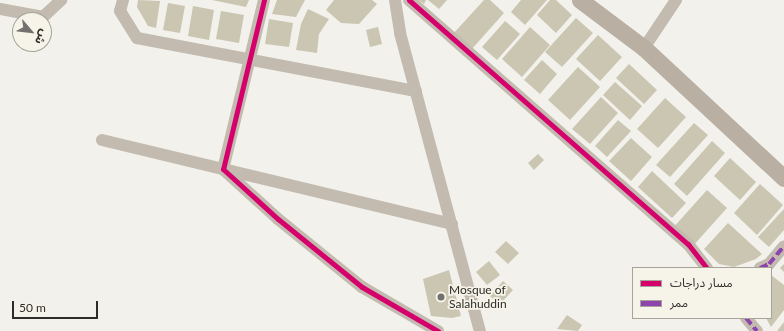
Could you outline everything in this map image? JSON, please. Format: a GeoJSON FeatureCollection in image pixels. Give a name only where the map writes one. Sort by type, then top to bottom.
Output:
{"type":"FeatureCollection","features":[{"type":"Feature","properties":{"kind":"street"},"geometry":{"type":"LineString","coordinates":[[0,9],[43,17],[61,0]]}},
{"type":"Feature","properties":{"kind":"street"},"geometry":{"type":"LineString","coordinates":[[123,0],[120,12],[137,38],[416,91]]}},
{"type":"Feature","properties":{"kind":"street"},"geometry":{"type":"LineString","coordinates":[[223,169],[264,0]]}},
{"type":"Feature","properties":{"kind":"street"},"geometry":{"type":"LineString","coordinates":[[395,0],[400,33],[480,331]]}},
{"type":"Feature","properties":{"kind":"street"},"geometry":{"type":"LineString","coordinates":[[409,0],[688,244],[706,267]]}},
{"type":"Feature","properties":{"kind":"street"},"geometry":{"type":"LineString","coordinates":[[580,0],[644,48],[784,178]]}},
{"type":"Feature","properties":{"kind":"street"},"geometry":{"type":"LineString","coordinates":[[644,48],[676,0]]}},
{"type":"Feature","properties":{"kind":"street"},"geometry":{"type":"LineString","coordinates":[[102,140],[452,224]]}},
{"type":"Feature","properties":{"kind":"street"},"geometry":{"type":"LineString","coordinates":[[223,169],[278,219],[362,287],[438,331]]}},
{"type":"Feature","properties":{"kind":"street"},"geometry":{"type":"LineString","coordinates":[[762,267],[769,264],[784,246]]}},
{"type":"Feature","properties":{"kind":"street"},"geometry":{"type":"LineString","coordinates":[[747,319],[756,331]]}},
{"type":"Feature","properties":{"kind":"building"},"geometry":{"type":"Polygon","coordinates":[[[138,0],[160,1],[156,28],[148,26],[137,7],[138,0]]]}},
{"type":"Feature","properties":{"kind":"building"},"geometry":{"type":"Polygon","coordinates":[[[212,0],[249,0],[246,7],[212,0]]]}},
{"type":"Feature","properties":{"kind":"building"},"geometry":{"type":"Polygon","coordinates":[[[277,0],[305,0],[296,17],[272,14],[277,0]]]}},
{"type":"Feature","properties":{"kind":"building"},"geometry":{"type":"Polygon","coordinates":[[[334,0],[372,0],[377,4],[359,24],[341,23],[326,10],[334,0]]]}},
{"type":"Feature","properties":{"kind":"building"},"geometry":{"type":"Polygon","coordinates":[[[418,0],[426,0],[424,4],[418,0]]]}},
{"type":"Feature","properties":{"kind":"building"},"geometry":{"type":"Polygon","coordinates":[[[428,0],[447,0],[439,9],[428,0]]]}},
{"type":"Feature","properties":{"kind":"building"},"geometry":{"type":"Polygon","coordinates":[[[484,0],[490,0],[504,13],[471,50],[453,34],[484,0]]]}},
{"type":"Feature","properties":{"kind":"building"},"geometry":{"type":"Polygon","coordinates":[[[521,0],[547,0],[525,25],[511,12],[521,0]]]}},
{"type":"Feature","properties":{"kind":"building"},"geometry":{"type":"Polygon","coordinates":[[[550,0],[556,0],[572,15],[556,33],[537,15],[550,0]]]}},
{"type":"Feature","properties":{"kind":"building"},"geometry":{"type":"Polygon","coordinates":[[[168,3],[185,6],[180,33],[163,30],[168,3]]]}},
{"type":"Feature","properties":{"kind":"building"},"geometry":{"type":"Polygon","coordinates":[[[193,6],[214,10],[209,40],[188,36],[193,6]]]}},
{"type":"Feature","properties":{"kind":"building"},"geometry":{"type":"Polygon","coordinates":[[[308,9],[329,19],[319,34],[317,53],[296,50],[301,24],[308,9]]]}},
{"type":"Feature","properties":{"kind":"building"},"geometry":{"type":"Polygon","coordinates":[[[221,11],[244,15],[239,43],[216,39],[221,11]]]}},
{"type":"Feature","properties":{"kind":"building"},"geometry":{"type":"Polygon","coordinates":[[[576,18],[593,33],[562,67],[545,52],[576,18]]]}},
{"type":"Feature","properties":{"kind":"building"},"geometry":{"type":"Polygon","coordinates":[[[269,19],[293,23],[289,47],[265,44],[269,19]]]}},
{"type":"Feature","properties":{"kind":"building"},"geometry":{"type":"Polygon","coordinates":[[[505,21],[520,34],[497,60],[482,47],[505,21]]]}},
{"type":"Feature","properties":{"kind":"building"},"geometry":{"type":"Polygon","coordinates":[[[378,27],[382,44],[370,47],[366,30],[378,27]]]}},
{"type":"Feature","properties":{"kind":"building"},"geometry":{"type":"Polygon","coordinates":[[[530,27],[550,45],[522,77],[502,59],[530,27]]]}},
{"type":"Feature","properties":{"kind":"building"},"geometry":{"type":"Polygon","coordinates":[[[598,35],[622,57],[600,81],[576,59],[598,35]]]}},
{"type":"Feature","properties":{"kind":"building"},"geometry":{"type":"Polygon","coordinates":[[[542,60],[557,74],[540,94],[524,80],[542,60]]]}},
{"type":"Feature","properties":{"kind":"building"},"geometry":{"type":"Polygon","coordinates":[[[629,64],[657,90],[644,104],[616,78],[629,64]]]}},
{"type":"Feature","properties":{"kind":"building"},"geometry":{"type":"Polygon","coordinates":[[[578,67],[600,87],[570,120],[548,100],[578,67]]]}},
{"type":"Feature","properties":{"kind":"building"},"geometry":{"type":"Polygon","coordinates":[[[615,82],[642,106],[630,120],[603,95],[615,82]]]}},
{"type":"Feature","properties":{"kind":"building"},"geometry":{"type":"Polygon","coordinates":[[[601,97],[618,113],[590,144],[572,129],[601,97]]]}},
{"type":"Feature","properties":{"kind":"building"},"geometry":{"type":"Polygon","coordinates":[[[665,98],[686,117],[658,148],[637,129],[665,98]]]}},
{"type":"Feature","properties":{"kind":"building"},"geometry":{"type":"Polygon","coordinates":[[[618,120],[631,131],[607,157],[595,146],[618,120]]]}},
{"type":"Feature","properties":{"kind":"building"},"geometry":{"type":"Polygon","coordinates":[[[694,123],[708,135],[670,177],[656,165],[694,123]]]}},
{"type":"Feature","properties":{"kind":"building"},"geometry":{"type":"Polygon","coordinates":[[[631,138],[652,157],[631,181],[609,161],[631,138]]]}},
{"type":"Feature","properties":{"kind":"building"},"geometry":{"type":"Polygon","coordinates":[[[712,141],[725,153],[687,196],[674,184],[712,141]]]}},
{"type":"Feature","properties":{"kind":"building"},"geometry":{"type":"Polygon","coordinates":[[[538,154],[544,160],[534,170],[528,163],[538,154]]]}},
{"type":"Feature","properties":{"kind":"building"},"geometry":{"type":"Polygon","coordinates":[[[730,158],[756,182],[740,200],[714,176],[730,158]]]}},
{"type":"Feature","properties":{"kind":"building"},"geometry":{"type":"Polygon","coordinates":[[[652,171],[686,203],[672,218],[638,187],[652,171]]]}},
{"type":"Feature","properties":{"kind":"building"},"geometry":{"type":"Polygon","coordinates":[[[760,184],[783,205],[757,235],[734,213],[760,184]]]}},
{"type":"Feature","properties":{"kind":"building"},"geometry":{"type":"Polygon","coordinates":[[[707,190],[727,208],[692,247],[672,229],[707,190]]]}},
{"type":"Feature","properties":{"kind":"building"},"geometry":{"type":"Polygon","coordinates":[[[784,209],[784,230],[769,247],[758,237],[784,209]]]}},
{"type":"Feature","properties":{"kind":"building"},"geometry":{"type":"Polygon","coordinates":[[[728,223],[762,254],[756,259],[734,267],[719,264],[704,249],[728,223]]]}},
{"type":"Feature","properties":{"kind":"building"},"geometry":{"type":"Polygon","coordinates":[[[506,241],[519,253],[508,264],[495,252],[506,241]]]}},
{"type":"Feature","properties":{"kind":"building"},"geometry":{"type":"Polygon","coordinates":[[[489,261],[500,275],[487,285],[476,272],[489,261]]]}},
{"type":"Feature","properties":{"kind":"building"},"geometry":{"type":"Polygon","coordinates":[[[784,264],[784,272],[780,268],[784,264]]]}},
{"type":"Feature","properties":{"kind":"building","name":"Mosque of Salahuddin"},"geometry":{"type":"Polygon","coordinates":[[[449,270],[461,316],[452,318],[431,316],[423,279],[449,270]]]}},
{"type":"Feature","properties":{"kind":"building"},"geometry":{"type":"Polygon","coordinates":[[[772,276],[784,285],[784,310],[771,327],[767,319],[772,319],[772,276]]]}},
{"type":"Feature","properties":{"kind":"building"},"geometry":{"type":"Polygon","coordinates":[[[503,281],[513,290],[499,305],[490,296],[503,281]]]}},
{"type":"Feature","properties":{"kind":"building"},"geometry":{"type":"Polygon","coordinates":[[[567,315],[582,325],[578,331],[557,329],[567,315]]]}},
{"type":"Feature","properties":{"kind":"building"},"geometry":{"type":"Polygon","coordinates":[[[784,322],[784,331],[777,331],[784,322]]]}},
{"type":"Feature","properties":{"kind":"marked path"},"geometry":{"type":"LineString","coordinates":[[762,267],[769,264],[784,246]]}},
{"type":"Feature","properties":{"kind":"marked path"},"geometry":{"type":"LineString","coordinates":[[747,319],[757,331]]}},
{"type":"Feature","properties":{"kind":"cycle path"},"geometry":{"type":"LineString","coordinates":[[264,0],[223,169],[278,219],[362,287],[438,331]]}},
{"type":"Feature","properties":{"kind":"cycle path"},"geometry":{"type":"LineString","coordinates":[[409,0],[688,244],[706,267]]}},
{"type":"Feature","properties":{"kind":"place","name":"Mosque of Salahuddin"},"geometry":{"type":"Point","coordinates":[441,297]}}]}
